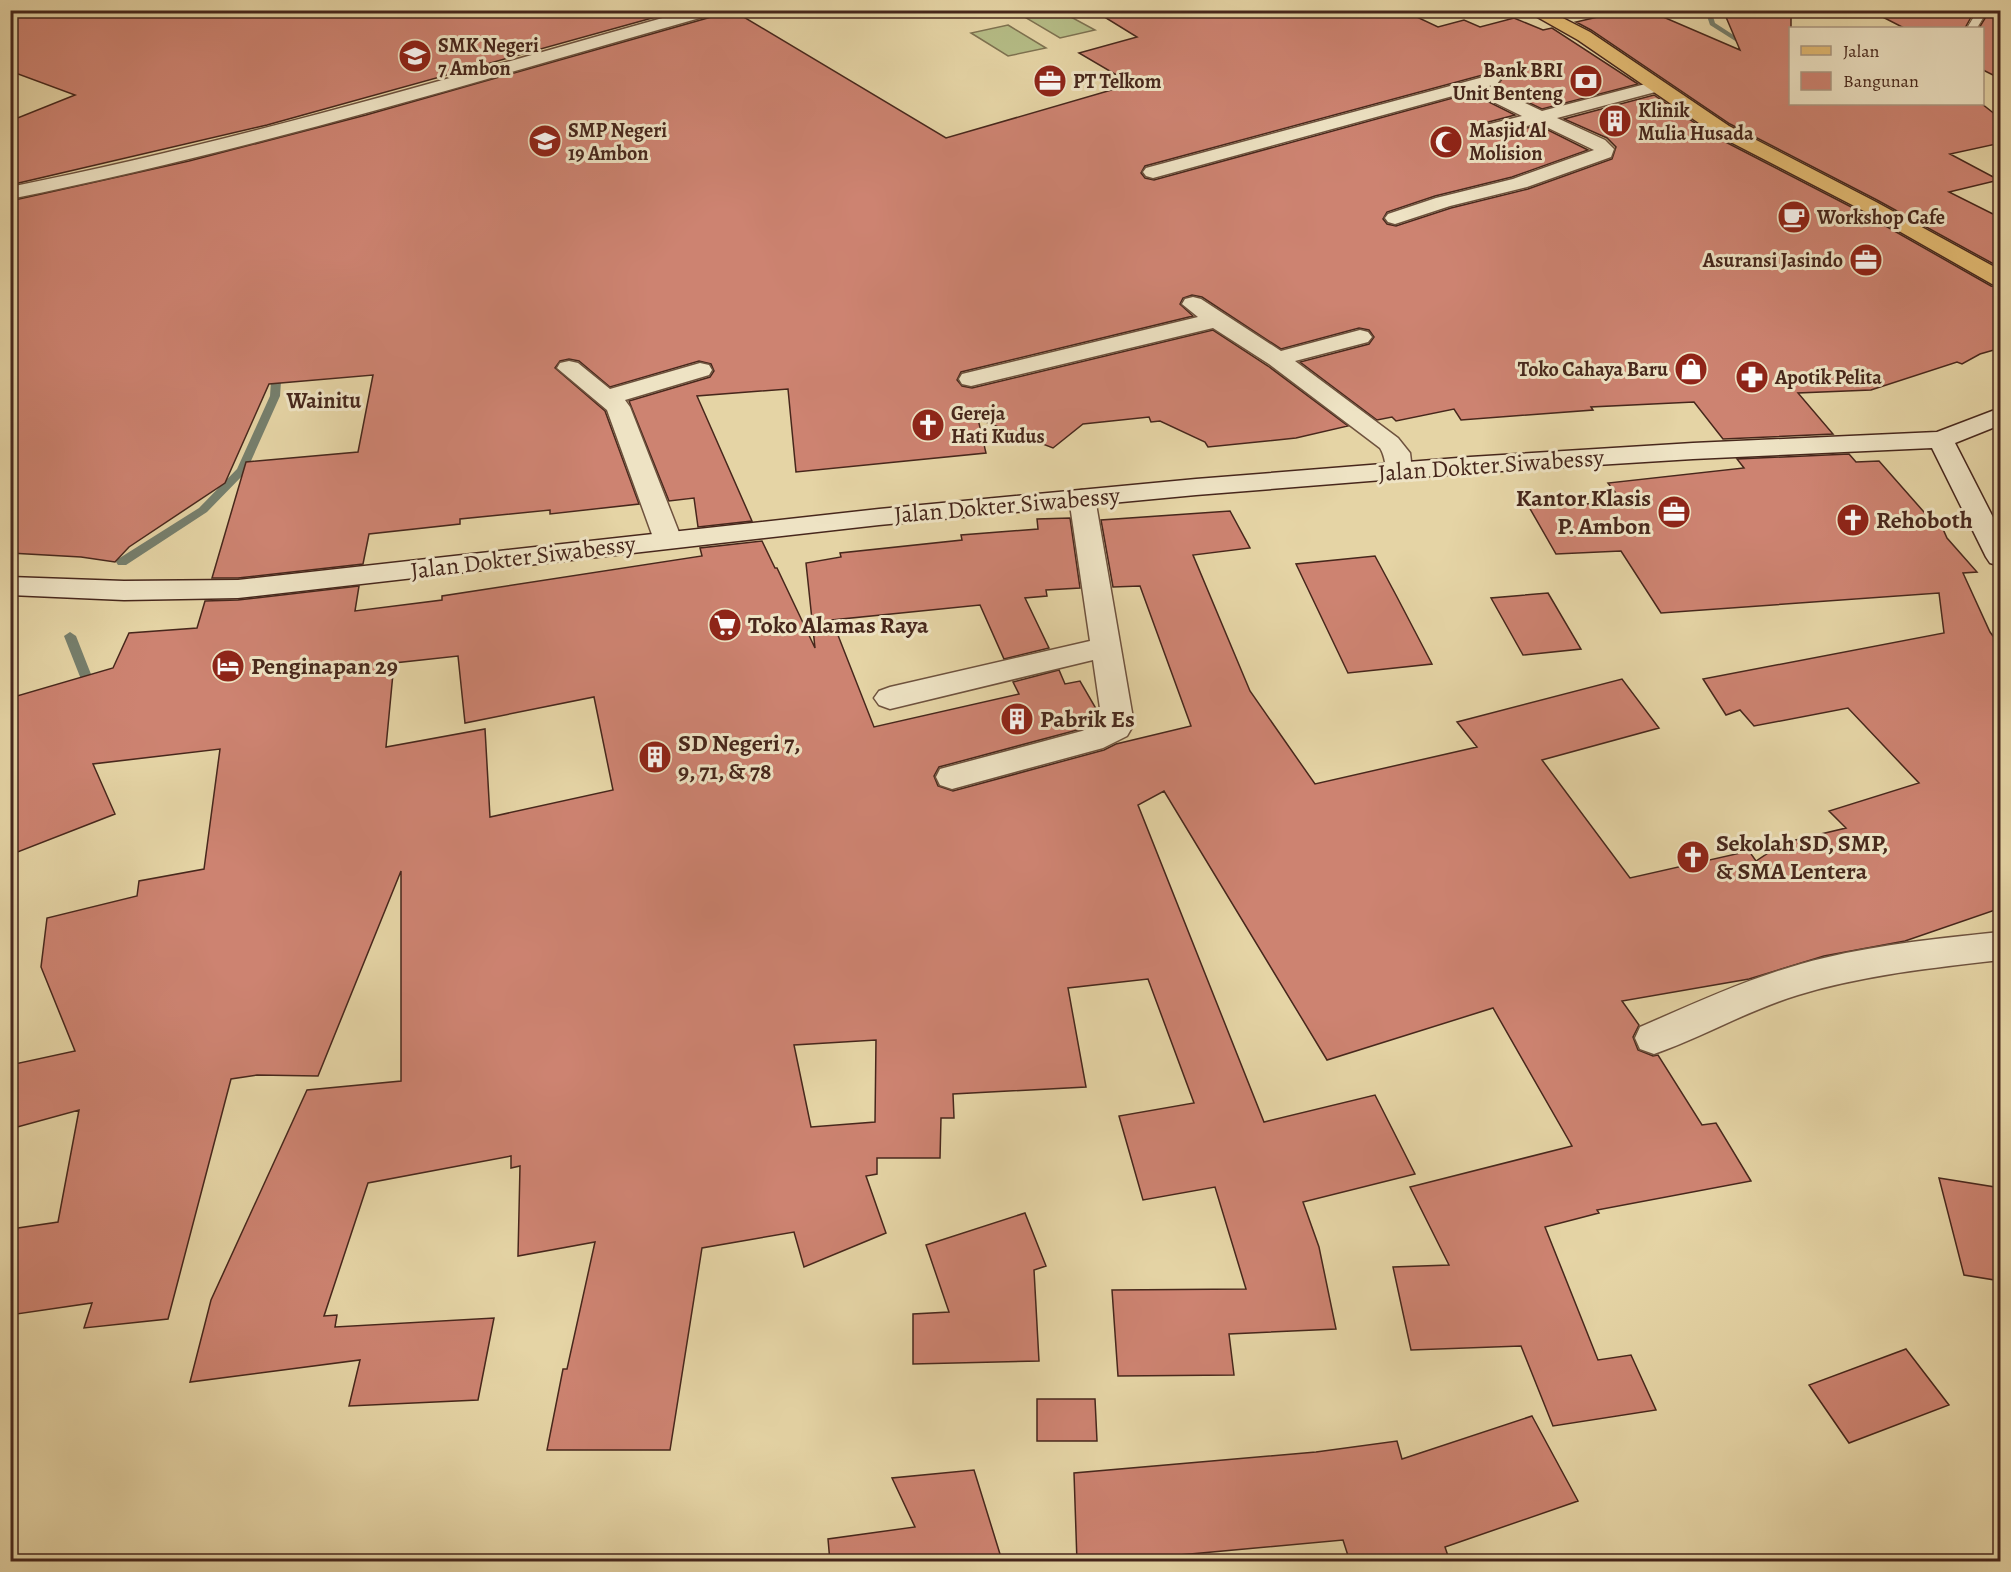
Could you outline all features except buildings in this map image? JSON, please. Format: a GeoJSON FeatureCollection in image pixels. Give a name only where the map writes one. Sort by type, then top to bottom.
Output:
{"type":"FeatureCollection","features":[{"type":"Feature","properties":{"kind":"main road"},"geometry":{"type":"LineString","coordinates":[[1533,10],[1584,36],[1722,130],[1869,206],[2001,279]]}},
{"type":"Feature","properties":{"kind":"street"},"geometry":{"type":"LineString","coordinates":[[10,193],[112,174],[254,138],[711,10]]}},
{"type":"Feature","properties":{"kind":"street"},"geometry":{"type":"LineString","coordinates":[[1154,172],[1491,80]]}},
{"type":"Feature","properties":{"kind":"street"},"geometry":{"type":"LineString","coordinates":[[1395,218],[1443,202],[1520,183],[1604,153],[1604,149],[1598,144],[1472,85]]}},
{"type":"Feature","properties":{"kind":"street"},"geometry":{"type":"LineString","coordinates":[[1493,129],[1657,86]]}},
{"type":"Feature","properties":{"kind":"street"},"geometry":{"type":"LineString","coordinates":[[1193,304],[1277,359],[1389,442],[1397,453],[1399,470]]}},
{"type":"Feature","properties":{"kind":"street"},"geometry":{"type":"LineString","coordinates":[[971,379],[1216,320]]}},
{"type":"Feature","properties":{"kind":"street"},"geometry":{"type":"LineString","coordinates":[[1277,359],[1360,337]]}},
{"type":"Feature","properties":{"kind":"street"},"geometry":{"type":"LineString","coordinates":[[569,368],[608,397],[618,408],[668,540]]}},
{"type":"Feature","properties":{"kind":"street"},"geometry":{"type":"LineString","coordinates":[[608,397],[700,370]]}},
{"type":"Feature","properties":{"kind":"street","name":"Jalan Dokter Siwabessy"},"geometry":{"type":"LineString","coordinates":[[10,586],[67,590],[238,589],[668,540],[1082,498],[1399,470],[1692,451],[1941,440],[2001,417]]}},
{"type":"Feature","properties":{"kind":"street"},"geometry":{"type":"LineString","coordinates":[[1941,440],[2001,557]]}},
{"type":"Feature","properties":{"kind":"street"},"geometry":{"type":"LineString","coordinates":[[952,777],[1092,740],[1113,732],[1118,724],[1082,498]]}},
{"type":"Feature","properties":{"kind":"street"},"geometry":{"type":"LineString","coordinates":[[890,698],[1104,647]]}},
{"type":"Feature","properties":{"kind":"street"},"geometry":{"type":"LineString","coordinates":[[1654,1038],[1746,998],[1799,980],[1858,965],[1907,956],[2001,946]]}},
{"type":"Feature","properties":{"kind":"lane"},"geometry":{"type":"LineString","coordinates":[[1973,27],[1983,10]]}},
{"type":"Feature","properties":{"kind":"green space"},"geometry":{"type":"Polygon","coordinates":[[[1022,10],[1060,11],[1095,30],[1060,38],[1016,12],[1022,10]]]}},
{"type":"Feature","properties":{"kind":"green space"},"geometry":{"type":"Polygon","coordinates":[[[1008,25],[1046,48],[1008,56],[971,33],[1008,25]]]}},
{"type":"Feature","properties":{"kind":"waterway"},"geometry":{"type":"LineString","coordinates":[[1708,10],[1712,24],[1750,48]]}},
{"type":"Feature","properties":{"kind":"waterway"},"geometry":{"type":"LineString","coordinates":[[122,562],[203,510],[242,470],[275,396],[277,367]]}},
{"type":"Feature","properties":{"kind":"waterway"},"geometry":{"type":"LineString","coordinates":[[70,636],[92,692]]}},
{"type":"Feature","properties":{"kind":"place","name":"SMK Negeri 7 Ambon"},"geometry":{"type":"Point","coordinates":[415,56]}},
{"type":"Feature","properties":{"kind":"place","name":"PT Telkom"},"geometry":{"type":"Point","coordinates":[1050,81]}},
{"type":"Feature","properties":{"kind":"place","name":"Bank BRI Unit Benteng"},"geometry":{"type":"Point","coordinates":[1586,81]}},
{"type":"Feature","properties":{"kind":"place","name":"Klinik Mulia Husada"},"geometry":{"type":"Point","coordinates":[1615,121]}},
{"type":"Feature","properties":{"kind":"place","name":"SMP Negeri 19 Ambon"},"geometry":{"type":"Point","coordinates":[545,141]}},
{"type":"Feature","properties":{"kind":"place","name":"Masjid Al Molision"},"geometry":{"type":"Point","coordinates":[1446,142]}},
{"type":"Feature","properties":{"kind":"place","name":"Workshop Cafe"},"geometry":{"type":"Point","coordinates":[1794,217]}},
{"type":"Feature","properties":{"kind":"place","name":"Asuransi Jasindo"},"geometry":{"type":"Point","coordinates":[1866,260]}},
{"type":"Feature","properties":{"kind":"place","name":"Toko Cahaya Baru"},"geometry":{"type":"Point","coordinates":[1691,369]}},
{"type":"Feature","properties":{"kind":"place","name":"Apotik Pelita"},"geometry":{"type":"Point","coordinates":[1752,377]}},
{"type":"Feature","properties":{"kind":"place","name":"Gereja Hati Kudus"},"geometry":{"type":"Point","coordinates":[928,425]}},
{"type":"Feature","properties":{"kind":"place","name":"Kantor Klasis P. Ambon"},"geometry":{"type":"Point","coordinates":[1674,512]}},
{"type":"Feature","properties":{"kind":"place","name":"Rehoboth"},"geometry":{"type":"Point","coordinates":[1853,520]}},
{"type":"Feature","properties":{"kind":"place","name":"Toko Alamas Raya"},"geometry":{"type":"Point","coordinates":[725,625]}},
{"type":"Feature","properties":{"kind":"place","name":"Penginapan 29"},"geometry":{"type":"Point","coordinates":[228,666]}},
{"type":"Feature","properties":{"kind":"place","name":"Pabrik Es"},"geometry":{"type":"Point","coordinates":[1017,719]}},
{"type":"Feature","properties":{"kind":"place","name":"SD Negeri 7, 9, 71, & 78"},"geometry":{"type":"Point","coordinates":[655,757]}},
{"type":"Feature","properties":{"kind":"place","name":"Sekolah SD, SMP, & SMA Lentera"},"geometry":{"type":"Point","coordinates":[1693,857]}},
{"type":"Feature","properties":{"kind":"district","name":"Wainitu"},"geometry":{"type":"Point","coordinates":[324,400]}}]}
